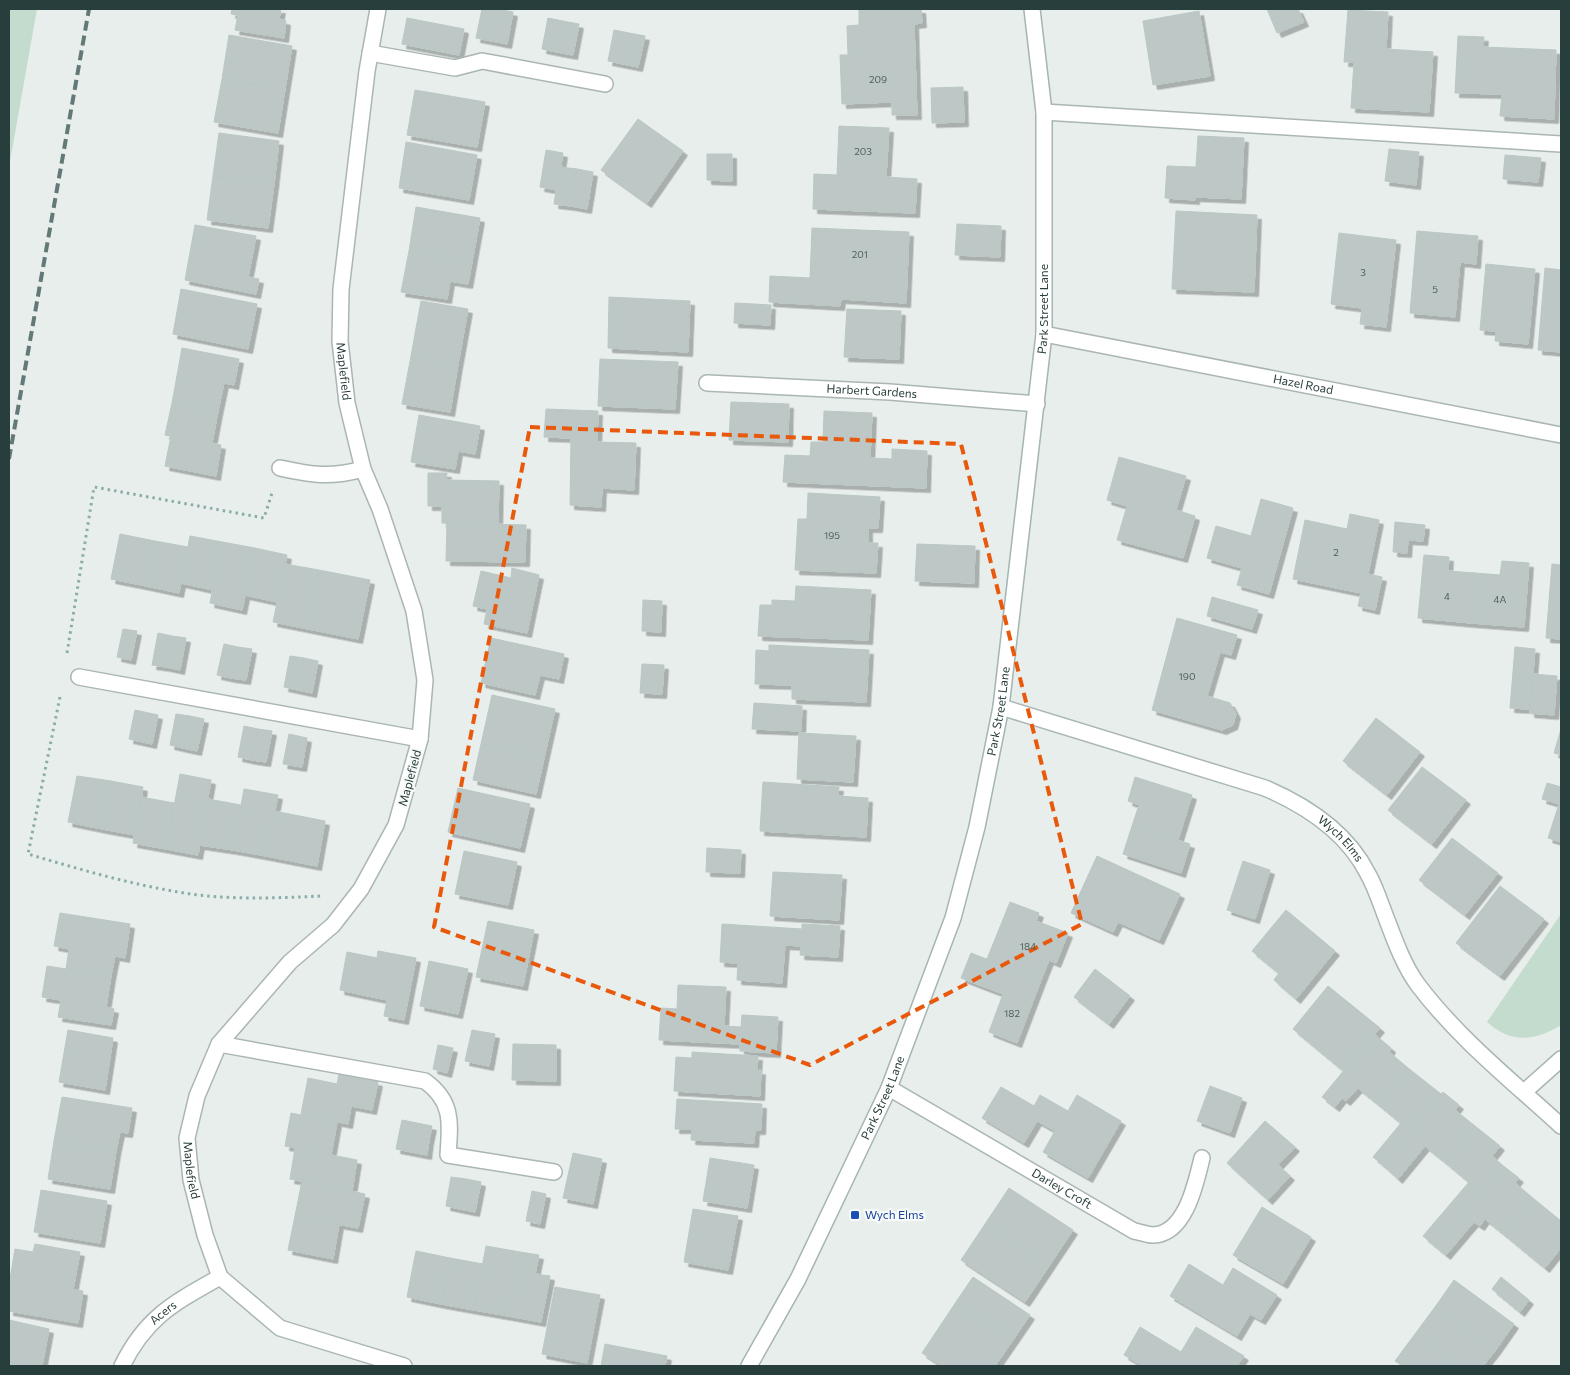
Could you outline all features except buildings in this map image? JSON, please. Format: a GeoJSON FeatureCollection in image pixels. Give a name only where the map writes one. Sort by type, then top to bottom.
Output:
{"type":"FeatureCollection","features":[{"type":"Feature","properties":{"kind":"street","name":"Maplefield"},"geometry":{"type":"LineString","coordinates":[[378,9],[370,54],[341,289],[340,341],[347,403],[363,469],[380,509],[414,610],[425,680],[420,739],[396,825],[361,889],[333,925],[290,962],[219,1044],[197,1096],[187,1138],[191,1180],[205,1235],[220,1277],[280,1328],[404,1366]]}},
{"type":"Feature","properties":{"kind":"street","name":"Park Street Lane"},"geometry":{"type":"LineString","coordinates":[[749,1366],[798,1279],[889,1088],[953,918],[977,827],[1001,707],[1044,334],[1044,112],[1032,9]]}},
{"type":"Feature","properties":{"kind":"street"},"geometry":{"type":"LineString","coordinates":[[370,54],[456,68],[482,61],[605,84]]}},
{"type":"Feature","properties":{"kind":"street"},"geometry":{"type":"LineString","coordinates":[[1044,112],[1561,144]]}},
{"type":"Feature","properties":{"kind":"street","name":"Hazel Road"},"geometry":{"type":"LineString","coordinates":[[1044,334],[1561,435]]}},
{"type":"Feature","properties":{"kind":"street","name":"Harbert Gardens"},"geometry":{"type":"LineString","coordinates":[[707,383],[890,392],[1037,404]]}},
{"type":"Feature","properties":{"kind":"street"},"geometry":{"type":"LineString","coordinates":[[280,468],[315,476],[338,476],[363,469]]}},
{"type":"Feature","properties":{"kind":"street"},"geometry":{"type":"LineString","coordinates":[[79,677],[420,739]]}},
{"type":"Feature","properties":{"kind":"street","name":"Wych Elms"},"geometry":{"type":"LineString","coordinates":[[1001,707],[1265,788],[1298,802],[1346,843],[1368,873],[1394,939],[1416,982],[1442,1015],[1472,1046],[1561,1126]]}},
{"type":"Feature","properties":{"kind":"street"},"geometry":{"type":"LineString","coordinates":[[219,1044],[425,1081],[439,1091],[450,1119],[448,1156],[554,1172]]}},
{"type":"Feature","properties":{"kind":"street"},"geometry":{"type":"LineString","coordinates":[[1524,1092],[1561,1059]]}},
{"type":"Feature","properties":{"kind":"street","name":"Darley Croft"},"geometry":{"type":"LineString","coordinates":[[889,1088],[1134,1231],[1154,1235],[1167,1230],[1183,1215],[1194,1194],[1202,1158]]}},
{"type":"Feature","properties":{"kind":"street","name":"Acers"},"geometry":{"type":"LineString","coordinates":[[122,1366],[145,1328],[170,1305],[220,1277]]}},
{"type":"Feature","properties":{"kind":"path"},"geometry":{"type":"LineString","coordinates":[[280,468],[264,518],[94,487],[66,653],[79,677],[59,698],[28,854],[118,880],[192,894],[258,899],[324,896],[350,903]]}},
{"type":"Feature","properties":{"kind":"highlighted area"},"geometry":{"type":"Polygon","coordinates":[[[530,427],[961,444],[1082,924],[810,1065],[434,927],[530,427]]]}},
{"type":"Feature","properties":{"kind":"green space"},"geometry":{"type":"Polygon","coordinates":[[[9,9],[37,9],[9,167],[9,9]]]}},
{"type":"Feature","properties":{"kind":"green space"},"geometry":{"type":"Polygon","coordinates":[[[1561,914],[1561,1025],[1532,1037],[1514,1037],[1505,1034],[1487,1022],[1561,914]]]}},
{"type":"Feature","properties":{"kind":"railway"},"geometry":{"type":"LineString","coordinates":[[9,459],[89,9]]}},
{"type":"Feature","properties":{"kind":"place","name":"Wych Elms"},"geometry":{"type":"Point","coordinates":[855,1215]}}]}
